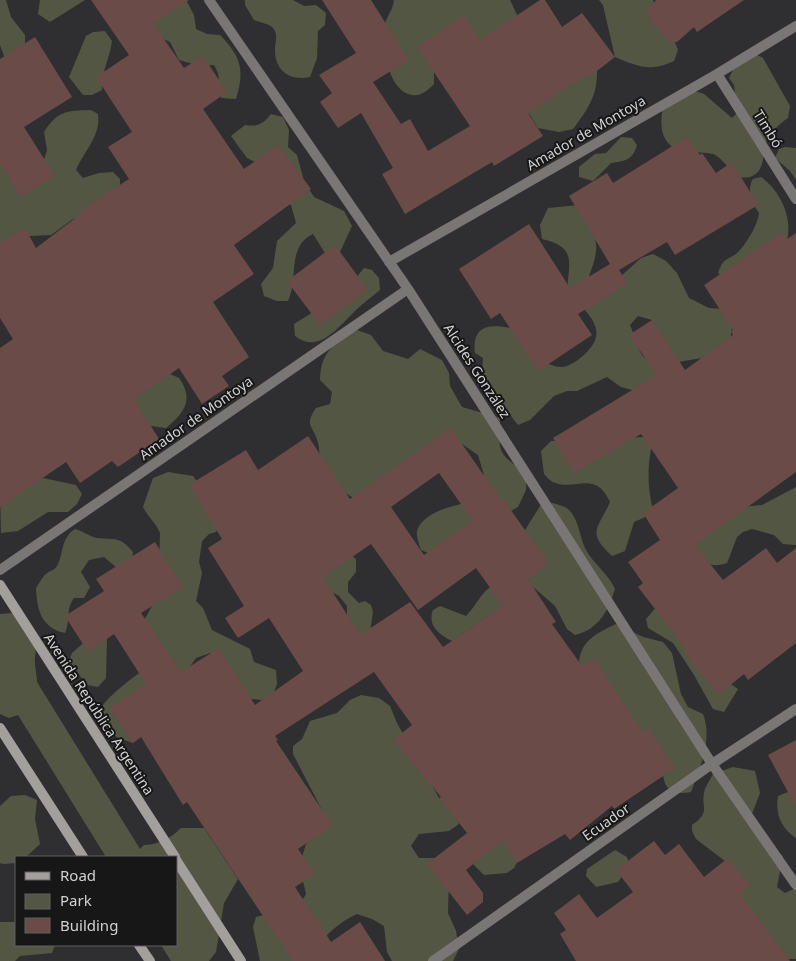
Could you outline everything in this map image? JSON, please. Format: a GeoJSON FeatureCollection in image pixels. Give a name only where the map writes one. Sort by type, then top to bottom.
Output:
{"type":"FeatureCollection","features":[{"type":"Feature","properties":{"kind":"main road","name":"Avenida República Argentina"},"geometry":{"type":"LineString","coordinates":[[0,585],[175,856]]}},
{"type":"Feature","properties":{"kind":"main road"},"geometry":{"type":"LineString","coordinates":[[0,728],[82,856]]}},
{"type":"Feature","properties":{"kind":"main road","name":"Avenida República Argentina"},"geometry":{"type":"LineString","coordinates":[[178,861],[242,961]]}},
{"type":"Feature","properties":{"kind":"main road"},"geometry":{"type":"LineString","coordinates":[[140,946],[150,961]]}},
{"type":"Feature","properties":{"kind":"street","name":"Alcides González"},"geometry":{"type":"LineString","coordinates":[[209,0],[408,289],[712,764],[796,885]]}},
{"type":"Feature","properties":{"kind":"street","name":"Amador de Montoya"},"geometry":{"type":"LineString","coordinates":[[389,262],[717,74],[796,26]]}},
{"type":"Feature","properties":{"kind":"street","name":"Timbó"},"geometry":{"type":"LineString","coordinates":[[717,74],[796,199]]}},
{"type":"Feature","properties":{"kind":"street","name":"Amador de Montoya"},"geometry":{"type":"LineString","coordinates":[[0,570],[408,289]]}},
{"type":"Feature","properties":{"kind":"street","name":"Ecuador"},"geometry":{"type":"LineString","coordinates":[[433,961],[712,764],[796,709]]}},
{"type":"Feature","properties":{"kind":"green space"},"geometry":{"type":"Polygon","coordinates":[[[0,0],[6,0],[11,17],[25,35],[25,47],[15,57],[4,56],[0,45],[0,0]]]}},
{"type":"Feature","properties":{"kind":"green space"},"geometry":{"type":"Polygon","coordinates":[[[40,0],[85,0],[50,22],[38,14],[40,0]]]}},
{"type":"Feature","properties":{"kind":"green space"},"geometry":{"type":"Polygon","coordinates":[[[186,0],[194,15],[196,29],[207,34],[220,35],[237,57],[240,79],[236,99],[221,98],[218,73],[214,65],[200,66],[179,60],[170,42],[157,36],[143,18],[186,0]]]}},
{"type":"Feature","properties":{"kind":"green space"},"geometry":{"type":"Polygon","coordinates":[[[245,0],[293,0],[304,6],[316,5],[326,13],[325,25],[318,31],[317,58],[310,77],[297,78],[285,73],[281,69],[276,58],[276,35],[274,30],[269,25],[254,20],[245,5],[245,0]]]}},
{"type":"Feature","properties":{"kind":"green space"},"geometry":{"type":"Polygon","coordinates":[[[394,0],[510,0],[519,19],[597,66],[596,85],[592,100],[573,129],[559,132],[538,128],[530,115],[509,94],[434,70],[434,84],[431,87],[419,95],[408,94],[401,90],[390,73],[385,51],[384,29],[394,0]]]}},
{"type":"Feature","properties":{"kind":"green space"},"geometry":{"type":"Polygon","coordinates":[[[599,0],[653,0],[678,50],[674,61],[658,66],[644,67],[615,57],[603,5],[599,0]]]}},
{"type":"Feature","properties":{"kind":"green space"},"geometry":{"type":"Polygon","coordinates":[[[105,31],[112,41],[103,77],[102,90],[92,95],[83,95],[69,77],[86,36],[93,32],[105,31]]]}},
{"type":"Feature","properties":{"kind":"green space"},"geometry":{"type":"Polygon","coordinates":[[[750,51],[763,58],[790,106],[788,118],[776,128],[765,144],[762,164],[758,172],[754,175],[741,177],[736,175],[713,154],[682,151],[671,146],[663,135],[661,121],[665,100],[689,89],[704,94],[732,118],[737,113],[734,85],[729,78],[734,68],[750,51]]]}},
{"type":"Feature","properties":{"kind":"green space"},"geometry":{"type":"Polygon","coordinates":[[[91,110],[98,114],[97,129],[76,170],[83,178],[99,173],[113,172],[120,179],[120,185],[101,215],[73,219],[51,235],[30,236],[0,259],[0,142],[40,172],[47,150],[44,132],[49,125],[54,119],[64,113],[91,110]]]}},
{"type":"Feature","properties":{"kind":"green space"},"geometry":{"type":"Polygon","coordinates":[[[271,114],[283,117],[289,130],[288,147],[297,155],[304,181],[314,197],[344,211],[352,226],[340,252],[325,253],[313,234],[299,247],[294,264],[293,283],[288,301],[277,301],[264,296],[261,284],[273,268],[277,241],[296,223],[291,205],[279,197],[255,162],[247,158],[231,136],[245,125],[253,126],[260,124],[271,114]]]}},
{"type":"Feature","properties":{"kind":"green space"},"geometry":{"type":"Polygon","coordinates":[[[621,137],[632,138],[637,145],[631,157],[611,163],[593,181],[579,177],[579,167],[595,154],[606,153],[621,137]]]}},
{"type":"Feature","properties":{"kind":"green space"},"geometry":{"type":"Polygon","coordinates":[[[785,147],[796,148],[796,180],[790,171],[775,158],[779,149],[785,147]]]}},
{"type":"Feature","properties":{"kind":"green space"},"geometry":{"type":"Polygon","coordinates":[[[761,177],[774,190],[784,207],[788,225],[786,244],[726,278],[718,273],[720,267],[742,248],[757,222],[759,213],[752,201],[750,188],[753,179],[761,177]]]}},
{"type":"Feature","properties":{"kind":"green space"},"geometry":{"type":"Polygon","coordinates":[[[579,205],[595,239],[596,254],[589,276],[595,285],[609,287],[641,258],[653,254],[666,261],[677,273],[689,298],[709,308],[724,309],[733,320],[730,342],[702,358],[678,362],[653,329],[652,320],[638,316],[630,325],[641,353],[648,360],[662,368],[664,441],[651,449],[649,480],[653,511],[650,515],[634,522],[625,551],[612,556],[599,541],[597,535],[597,530],[610,502],[604,492],[598,486],[591,484],[569,485],[552,481],[544,474],[541,451],[551,441],[645,437],[632,390],[621,387],[607,377],[577,391],[567,391],[554,396],[530,420],[518,425],[502,403],[485,394],[481,387],[483,358],[475,353],[476,337],[479,332],[494,326],[510,328],[536,355],[554,366],[564,367],[570,365],[589,349],[595,340],[596,332],[590,316],[567,291],[569,264],[566,251],[553,242],[542,239],[540,225],[548,208],[579,205]]]}},
{"type":"Feature","properties":{"kind":"green space"},"geometry":{"type":"Polygon","coordinates":[[[364,268],[372,270],[379,278],[380,290],[328,336],[312,342],[304,341],[295,336],[294,324],[323,306],[349,285],[364,268]]]}},
{"type":"Feature","properties":{"kind":"green space"},"geometry":{"type":"Polygon","coordinates":[[[357,330],[371,335],[383,351],[408,359],[420,349],[442,360],[449,373],[450,386],[462,407],[500,418],[499,439],[502,451],[510,461],[527,473],[526,490],[518,507],[433,555],[421,550],[417,538],[420,524],[432,514],[448,507],[471,502],[484,475],[478,455],[462,444],[361,502],[337,488],[327,478],[321,466],[319,446],[310,419],[316,408],[330,404],[332,392],[320,380],[326,355],[330,349],[357,330]]]}},
{"type":"Feature","properties":{"kind":"green space"},"geometry":{"type":"Polygon","coordinates":[[[86,337],[179,378],[186,393],[185,406],[182,412],[166,428],[136,424],[86,337]]]}},
{"type":"Feature","properties":{"kind":"green space"},"geometry":{"type":"Polygon","coordinates":[[[168,472],[193,476],[223,517],[216,532],[209,534],[202,541],[199,562],[202,573],[196,601],[203,608],[212,630],[250,649],[254,662],[276,670],[277,684],[273,695],[262,700],[251,699],[221,660],[210,653],[196,658],[142,736],[133,743],[118,738],[102,724],[100,709],[116,692],[146,668],[141,626],[158,595],[160,533],[143,507],[153,478],[168,472]]]}},
{"type":"Feature","properties":{"kind":"green space"},"geometry":{"type":"Polygon","coordinates":[[[43,478],[76,485],[82,494],[77,504],[68,512],[48,512],[18,531],[1,533],[0,492],[43,478]]]}},
{"type":"Feature","properties":{"kind":"green space"},"geometry":{"type":"Polygon","coordinates":[[[796,487],[796,545],[783,544],[774,535],[752,529],[743,532],[737,537],[727,563],[714,565],[705,562],[691,544],[732,508],[762,505],[796,487]]]}},
{"type":"Feature","properties":{"kind":"green space"},"geometry":{"type":"Polygon","coordinates":[[[553,503],[565,507],[572,513],[577,522],[585,548],[615,589],[606,612],[596,624],[575,635],[567,629],[555,606],[532,586],[525,574],[525,530],[540,506],[553,503]]]}},
{"type":"Feature","properties":{"kind":"green space"},"geometry":{"type":"Polygon","coordinates":[[[75,529],[95,537],[121,541],[133,552],[132,561],[118,569],[104,557],[89,560],[81,572],[90,587],[84,598],[74,598],[71,602],[65,633],[50,627],[42,616],[39,610],[36,588],[45,575],[57,566],[67,536],[75,529]]]}},
{"type":"Feature","properties":{"kind":"green space"},"geometry":{"type":"Polygon","coordinates":[[[350,554],[356,559],[356,572],[348,582],[348,592],[359,603],[365,601],[371,605],[373,612],[367,652],[347,616],[347,606],[339,596],[330,591],[314,567],[350,554]]]}},
{"type":"Feature","properties":{"kind":"green space"},"geometry":{"type":"Polygon","coordinates":[[[493,585],[511,601],[452,641],[435,629],[432,620],[433,610],[440,606],[466,616],[493,585]]]}},
{"type":"Feature","properties":{"kind":"green space"},"geometry":{"type":"Polygon","coordinates":[[[658,605],[715,673],[738,689],[724,712],[713,709],[673,643],[648,628],[646,619],[658,605]]]}},
{"type":"Feature","properties":{"kind":"green space"},"geometry":{"type":"Polygon","coordinates":[[[12,613],[26,620],[34,630],[37,682],[140,849],[144,845],[164,840],[181,828],[204,828],[238,879],[224,903],[216,952],[209,961],[171,961],[162,946],[178,946],[178,856],[105,856],[18,715],[9,718],[0,714],[0,614],[12,613]]]}},
{"type":"Feature","properties":{"kind":"green space"},"geometry":{"type":"Polygon","coordinates":[[[616,624],[643,637],[663,642],[672,653],[681,694],[688,707],[703,714],[707,734],[706,744],[691,792],[675,792],[666,786],[663,774],[664,758],[641,745],[579,668],[581,652],[589,640],[601,631],[616,624]]]}},
{"type":"Feature","properties":{"kind":"green space"},"geometry":{"type":"Polygon","coordinates":[[[89,638],[107,639],[106,678],[98,687],[87,685],[69,661],[72,653],[89,638]]]}},
{"type":"Feature","properties":{"kind":"green space"},"geometry":{"type":"Polygon","coordinates":[[[361,695],[379,698],[390,706],[397,723],[439,798],[449,803],[459,824],[449,831],[419,834],[411,846],[419,858],[435,858],[449,877],[448,913],[456,931],[459,949],[453,961],[392,961],[387,952],[384,926],[372,919],[357,914],[341,923],[301,961],[260,961],[253,927],[256,917],[299,906],[306,894],[301,872],[302,857],[306,844],[315,836],[322,810],[293,754],[293,746],[302,739],[310,721],[337,713],[350,700],[361,695]]]}},
{"type":"Feature","properties":{"kind":"green space"},"geometry":{"type":"Polygon","coordinates":[[[733,767],[755,771],[760,793],[750,819],[771,848],[783,856],[777,887],[785,893],[796,888],[796,959],[788,959],[745,910],[725,861],[696,839],[692,831],[692,825],[698,821],[703,813],[703,798],[706,786],[713,774],[733,767]]]}},
{"type":"Feature","properties":{"kind":"green space"},"geometry":{"type":"Polygon","coordinates":[[[788,792],[796,792],[796,838],[786,830],[778,815],[778,796],[788,792]]]}},
{"type":"Feature","properties":{"kind":"green space"},"geometry":{"type":"Polygon","coordinates":[[[25,795],[37,800],[35,819],[40,844],[27,856],[15,856],[15,863],[3,864],[0,863],[0,806],[11,796],[25,795]]]}},
{"type":"Feature","properties":{"kind":"green space"},"geometry":{"type":"Polygon","coordinates":[[[506,836],[517,862],[514,868],[507,873],[484,875],[473,864],[506,836]]]}},
{"type":"Feature","properties":{"kind":"green space"},"geometry":{"type":"Polygon","coordinates":[[[615,850],[627,857],[630,866],[618,882],[596,887],[586,876],[587,869],[615,850]]]}},
{"type":"Feature","properties":{"kind":"green space"},"geometry":{"type":"Polygon","coordinates":[[[0,922],[15,922],[15,946],[55,946],[52,953],[20,956],[15,961],[0,961],[0,922]]]}},
{"type":"Feature","properties":{"kind":"building"},"geometry":{"type":"Polygon","coordinates":[[[91,0],[189,0],[153,23],[184,68],[203,56],[227,92],[203,109],[244,169],[278,145],[311,189],[234,245],[254,274],[213,302],[249,357],[222,376],[229,386],[202,404],[179,368],[134,399],[159,439],[118,467],[112,461],[80,483],[66,462],[0,507],[0,348],[13,339],[0,318],[0,242],[25,228],[36,248],[82,213],[80,211],[129,179],[108,147],[132,132],[96,77],[129,55],[91,0]]]}},
{"type":"Feature","properties":{"kind":"building"},"geometry":{"type":"Polygon","coordinates":[[[322,0],[371,0],[409,60],[373,82],[401,124],[410,119],[428,151],[470,126],[417,47],[464,15],[480,40],[540,0],[545,0],[562,27],[582,13],[615,57],[589,77],[587,75],[528,113],[543,136],[494,166],[492,162],[405,214],[382,174],[393,168],[361,113],[338,128],[320,102],[332,93],[319,75],[356,53],[322,0]]]}},
{"type":"Feature","properties":{"kind":"building"},"geometry":{"type":"Polygon","coordinates":[[[656,0],[744,0],[697,32],[694,27],[677,42],[668,42],[645,12],[656,0]]]}},
{"type":"Feature","properties":{"kind":"building"},"geometry":{"type":"Polygon","coordinates":[[[35,37],[72,97],[24,127],[55,176],[21,197],[0,163],[0,59],[35,37]]]}},
{"type":"Feature","properties":{"kind":"building"},"geometry":{"type":"Polygon","coordinates":[[[687,137],[700,155],[702,153],[716,173],[732,162],[758,205],[675,255],[667,242],[619,270],[628,284],[578,314],[592,335],[538,371],[500,313],[491,319],[459,269],[529,224],[570,288],[610,264],[569,196],[607,173],[613,183],[687,137]]]}},
{"type":"Feature","properties":{"kind":"building"},"geometry":{"type":"Polygon","coordinates":[[[783,232],[787,239],[796,233],[796,472],[695,545],[723,580],[766,548],[777,563],[796,548],[796,643],[748,680],[744,674],[718,695],[684,651],[686,649],[638,587],[643,583],[628,562],[660,540],[643,513],[678,488],[641,434],[574,473],[553,438],[657,375],[629,335],[652,320],[685,370],[733,335],[731,331],[733,330],[704,285],[783,232]]]}},
{"type":"Feature","properties":{"kind":"building"},"geometry":{"type":"Polygon","coordinates":[[[335,245],[368,290],[320,325],[287,281],[335,245]]]}},
{"type":"Feature","properties":{"kind":"building"},"geometry":{"type":"Polygon","coordinates":[[[451,428],[501,500],[503,499],[549,564],[528,579],[556,622],[552,624],[582,666],[595,658],[642,732],[649,728],[675,768],[614,809],[612,806],[570,840],[565,834],[517,863],[503,840],[466,870],[483,893],[483,902],[467,915],[427,864],[467,833],[439,798],[441,797],[393,740],[412,725],[374,672],[275,736],[278,740],[276,741],[333,826],[298,849],[315,874],[295,887],[331,942],[360,922],[385,961],[293,961],[187,802],[183,805],[141,737],[133,743],[110,708],[146,684],[114,634],[88,652],[65,616],[104,591],[96,579],[155,542],[183,587],[141,613],[181,672],[219,648],[255,705],[303,671],[269,618],[238,638],[225,618],[244,606],[208,548],[222,539],[189,485],[246,450],[258,470],[308,436],[350,499],[451,428]],[[439,473],[391,507],[424,555],[473,521],[439,473]],[[371,544],[323,577],[360,635],[410,602],[443,647],[503,606],[476,568],[418,610],[371,544]]]}},
{"type":"Feature","properties":{"kind":"building"},"geometry":{"type":"Polygon","coordinates":[[[796,740],[796,807],[768,755],[796,740]]]}},
{"type":"Feature","properties":{"kind":"building"},"geometry":{"type":"Polygon","coordinates":[[[654,841],[665,855],[679,844],[704,877],[728,858],[750,886],[740,894],[790,961],[576,961],[560,934],[566,930],[554,913],[579,894],[597,918],[633,892],[616,870],[654,841]]]}}]}
